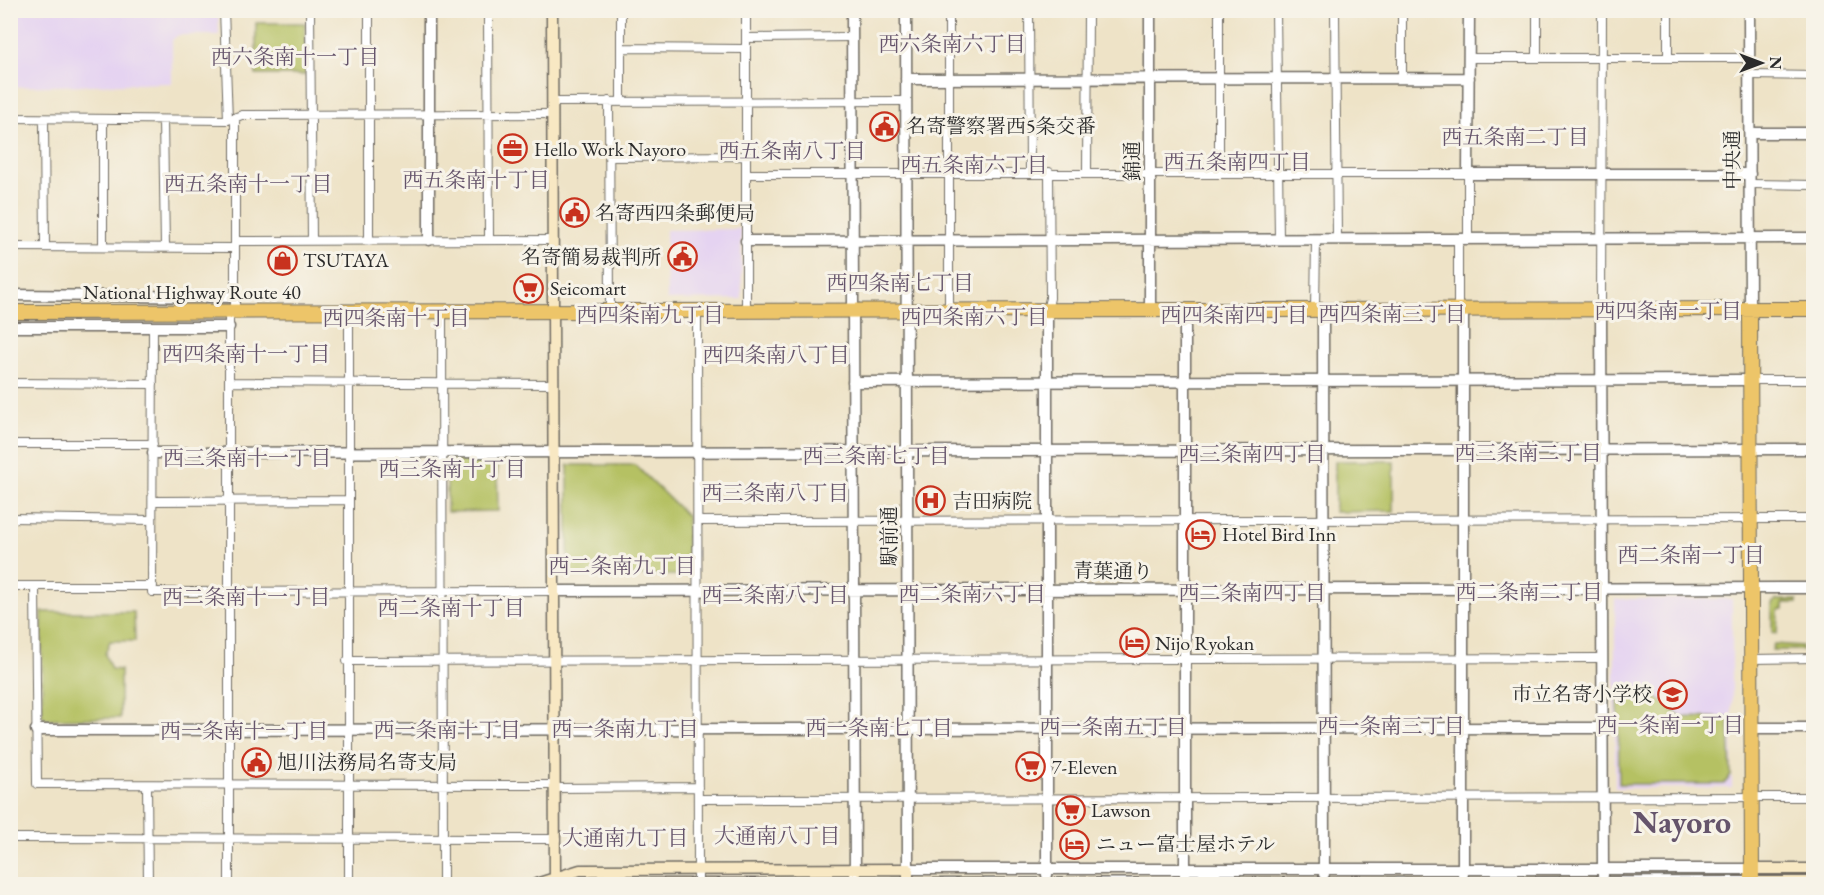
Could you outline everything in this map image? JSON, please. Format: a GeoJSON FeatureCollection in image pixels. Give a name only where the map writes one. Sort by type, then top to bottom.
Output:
{"type":"FeatureCollection","features":[{"type":"Feature","properties":{"kind":"highway"},"geometry":{"type":"LineString","coordinates":[[1750,309],[1752,881]]}},
{"type":"Feature","properties":{"kind":"highway","name":"National Highway Route 40"},"geometry":{"type":"LineString","coordinates":[[10,312],[1814,309]]}},
{"type":"Feature","properties":{"kind":"main road"},"geometry":{"type":"LineString","coordinates":[[552,10],[555,882]]}},
{"type":"Feature","properties":{"kind":"main road"},"geometry":{"type":"LineString","coordinates":[[555,882],[580,870],[908,869],[908,884],[601,885]]}},
{"type":"Feature","properties":{"kind":"main road"},"geometry":{"type":"LineString","coordinates":[[1752,881],[1814,869]]}},
{"type":"Feature","properties":{"kind":"main road"},"geometry":{"type":"LineString","coordinates":[[1752,881],[1814,882]]}},
{"type":"Feature","properties":{"kind":"main road"},"geometry":{"type":"LineString","coordinates":[[536,885],[555,882],[580,885]]}},
{"type":"Feature","properties":{"kind":"street"},"geometry":{"type":"LineString","coordinates":[[224,10],[231,119],[235,245],[235,297],[229,327],[229,885]]}},
{"type":"Feature","properties":{"kind":"street"},"geometry":{"type":"LineString","coordinates":[[310,10],[309,114],[312,241]]}},
{"type":"Feature","properties":{"kind":"street"},"geometry":{"type":"LineString","coordinates":[[369,10],[369,241]]}},
{"type":"Feature","properties":{"kind":"street"},"geometry":{"type":"LineString","coordinates":[[429,10],[429,240]]}},
{"type":"Feature","properties":{"kind":"street"},"geometry":{"type":"LineString","coordinates":[[488,10],[489,239]]}},
{"type":"Feature","properties":{"kind":"street"},"geometry":{"type":"LineString","coordinates":[[621,10],[621,101]]}},
{"type":"Feature","properties":{"kind":"street"},"geometry":{"type":"LineString","coordinates":[[746,10],[746,311]]}},
{"type":"Feature","properties":{"kind":"street"},"geometry":{"type":"LineString","coordinates":[[852,10],[855,884]]}},
{"type":"Feature","properties":{"kind":"street","name":"駅前通"},"geometry":{"type":"LineString","coordinates":[[906,10],[908,869]]}},
{"type":"Feature","properties":{"kind":"street"},"geometry":{"type":"LineString","coordinates":[[949,10],[949,311]]}},
{"type":"Feature","properties":{"kind":"street"},"geometry":{"type":"LineString","coordinates":[[1029,10],[1030,173]]}},
{"type":"Feature","properties":{"kind":"street"},"geometry":{"type":"LineString","coordinates":[[1087,172],[1088,10]]}},
{"type":"Feature","properties":{"kind":"street","name":"錦通"},"geometry":{"type":"LineString","coordinates":[[1150,10],[1150,310]]}},
{"type":"Feature","properties":{"kind":"street"},"geometry":{"type":"LineString","coordinates":[[1219,10],[1219,173]]}},
{"type":"Feature","properties":{"kind":"street"},"geometry":{"type":"LineString","coordinates":[[1276,10],[1279,239]]}},
{"type":"Feature","properties":{"kind":"street"},"geometry":{"type":"LineString","coordinates":[[1335,10],[1336,239]]}},
{"type":"Feature","properties":{"kind":"street"},"geometry":{"type":"LineString","coordinates":[[1402,10],[1402,78]]}},
{"type":"Feature","properties":{"kind":"street"},"geometry":{"type":"LineString","coordinates":[[1463,884],[1463,380],[1460,310],[1468,174],[1469,10]]}},
{"type":"Feature","properties":{"kind":"street"},"geometry":{"type":"LineString","coordinates":[[1537,10],[1537,57]]}},
{"type":"Feature","properties":{"kind":"street"},"geometry":{"type":"LineString","coordinates":[[1602,10],[1603,879]]}},
{"type":"Feature","properties":{"kind":"street"},"geometry":{"type":"LineString","coordinates":[[1668,10],[1668,58]]}},
{"type":"Feature","properties":{"kind":"street","name":"中央通"},"geometry":{"type":"LineString","coordinates":[[1749,10],[1750,309]]}},
{"type":"Feature","properties":{"kind":"street"},"geometry":{"type":"LineString","coordinates":[[746,38],[852,38]]}},
{"type":"Feature","properties":{"kind":"street"},"geometry":{"type":"LineString","coordinates":[[621,48],[746,49]]}},
{"type":"Feature","properties":{"kind":"street"},"geometry":{"type":"LineString","coordinates":[[1469,58],[1750,58]]}},
{"type":"Feature","properties":{"kind":"street"},"geometry":{"type":"LineString","coordinates":[[1750,75],[1814,76]]}},
{"type":"Feature","properties":{"kind":"street"},"geometry":{"type":"LineString","coordinates":[[906,79],[1469,78]]}},
{"type":"Feature","properties":{"kind":"street"},"geometry":{"type":"LineString","coordinates":[[10,118],[103,121],[231,119],[242,115],[488,114],[621,101],[906,101]]}},
{"type":"Feature","properties":{"kind":"street"},"geometry":{"type":"LineString","coordinates":[[609,102],[610,312]]}},
{"type":"Feature","properties":{"kind":"street"},"geometry":{"type":"LineString","coordinates":[[44,118],[45,247]]}},
{"type":"Feature","properties":{"kind":"street"},"geometry":{"type":"LineString","coordinates":[[163,120],[165,247]]}},
{"type":"Feature","properties":{"kind":"street"},"geometry":{"type":"LineString","coordinates":[[103,121],[103,247]]}},
{"type":"Feature","properties":{"kind":"street"},"geometry":{"type":"LineString","coordinates":[[1750,133],[1814,133]]}},
{"type":"Feature","properties":{"kind":"street"},"geometry":{"type":"LineString","coordinates":[[609,157],[746,156]]}},
{"type":"Feature","properties":{"kind":"street"},"geometry":{"type":"LineString","coordinates":[[1047,884],[1049,172]]}},
{"type":"Feature","properties":{"kind":"street"},"geometry":{"type":"LineString","coordinates":[[746,174],[1601,173],[1750,179],[1814,185]]}},
{"type":"Feature","properties":{"kind":"street"},"geometry":{"type":"LineString","coordinates":[[746,241],[1814,238]]}},
{"type":"Feature","properties":{"kind":"street"},"geometry":{"type":"LineString","coordinates":[[1316,239],[1324,450],[1324,883]]}},
{"type":"Feature","properties":{"kind":"street"},"geometry":{"type":"LineString","coordinates":[[10,247],[165,247],[312,241],[552,240]]}},
{"type":"Feature","properties":{"kind":"street"},"geometry":{"type":"LineString","coordinates":[[10,296],[235,297]]}},
{"type":"Feature","properties":{"kind":"street"},"geometry":{"type":"LineString","coordinates":[[1185,310],[1186,883]]}},
{"type":"Feature","properties":{"kind":"street"},"geometry":{"type":"LineString","coordinates":[[442,311],[443,885]]}},
{"type":"Feature","properties":{"kind":"street"},"geometry":{"type":"LineString","coordinates":[[348,885],[349,312]]}},
{"type":"Feature","properties":{"kind":"street"},"geometry":{"type":"LineString","coordinates":[[697,312],[698,884]]}},
{"type":"Feature","properties":{"kind":"street"},"geometry":{"type":"LineString","coordinates":[[10,327],[229,327]]}},
{"type":"Feature","properties":{"kind":"street"},"geometry":{"type":"LineString","coordinates":[[153,327],[152,592],[555,591]]}},
{"type":"Feature","properties":{"kind":"street"},"geometry":{"type":"LineString","coordinates":[[853,382],[1814,380]]}},
{"type":"Feature","properties":{"kind":"street"},"geometry":{"type":"LineString","coordinates":[[229,382],[554,384]]}},
{"type":"Feature","properties":{"kind":"street"},"geometry":{"type":"LineString","coordinates":[[10,383],[153,384]]}},
{"type":"Feature","properties":{"kind":"street"},"geometry":{"type":"LineString","coordinates":[[10,444],[230,452],[555,453],[1814,449]]}},
{"type":"Feature","properties":{"kind":"street"},"geometry":{"type":"LineString","coordinates":[[153,501],[348,500]]}},
{"type":"Feature","properties":{"kind":"street"},"geometry":{"type":"LineString","coordinates":[[10,518],[152,520]]}},
{"type":"Feature","properties":{"kind":"street"},"geometry":{"type":"LineString","coordinates":[[698,521],[1814,519]]}},
{"type":"Feature","properties":{"kind":"street"},"geometry":{"type":"LineString","coordinates":[[10,586],[153,586]]}},
{"type":"Feature","properties":{"kind":"street"},"geometry":{"type":"LineString","coordinates":[[34,586],[37,784],[698,787]]}},
{"type":"Feature","properties":{"kind":"street","name":"青葉通り"},"geometry":{"type":"LineString","coordinates":[[555,591],[1814,588]]}},
{"type":"Feature","properties":{"kind":"street"},"geometry":{"type":"LineString","coordinates":[[347,661],[1602,658]]}},
{"type":"Feature","properties":{"kind":"street"},"geometry":{"type":"LineString","coordinates":[[1752,658],[1814,658]]}},
{"type":"Feature","properties":{"kind":"street"},"geometry":{"type":"LineString","coordinates":[[36,730],[1603,728]]}},
{"type":"Feature","properties":{"kind":"street"},"geometry":{"type":"LineString","coordinates":[[1752,728],[1814,728]]}},
{"type":"Feature","properties":{"kind":"street"},"geometry":{"type":"LineString","coordinates":[[147,784],[148,885]]}},
{"type":"Feature","properties":{"kind":"street"},"geometry":{"type":"LineString","coordinates":[[699,799],[1814,797]]}},
{"type":"Feature","properties":{"kind":"street"},"geometry":{"type":"LineString","coordinates":[[10,838],[556,839]]}},
{"type":"Feature","properties":{"kind":"street"},"geometry":{"type":"LineString","coordinates":[[908,869],[1463,869],[1603,879]]}},
{"type":"Feature","properties":{"kind":"street"},"geometry":{"type":"LineString","coordinates":[[908,884],[1463,884],[1603,879],[1752,881]]}},
{"type":"Feature","properties":{"kind":"shaded area"},"geometry":{"type":"Polygon","coordinates":[[[10,11],[218,11],[219,35],[178,35],[172,40],[172,83],[11,87],[10,11]]]}},
{"type":"Feature","properties":{"kind":"shaded area"},"geometry":{"type":"Polygon","coordinates":[[[741,229],[742,299],[667,300],[666,230],[741,229]]]}},
{"type":"Feature","properties":{"kind":"shaded area","name":"市立名寄小学校"},"geometry":{"type":"Polygon","coordinates":[[[1615,599],[1732,599],[1732,788],[1615,788],[1615,599]]]}},
{"type":"Feature","properties":{"kind":"green space"},"geometry":{"type":"Polygon","coordinates":[[[256,23],[305,23],[305,75],[256,75],[256,23]]]}},
{"type":"Feature","properties":{"kind":"green space"},"geometry":{"type":"Polygon","coordinates":[[[447,461],[497,461],[498,511],[447,512],[447,461]]]}},
{"type":"Feature","properties":{"kind":"green space"},"geometry":{"type":"Polygon","coordinates":[[[1335,461],[1394,461],[1394,511],[1335,512],[1335,461]]]}},
{"type":"Feature","properties":{"kind":"green space"},"geometry":{"type":"Polygon","coordinates":[[[568,465],[635,465],[687,516],[687,575],[568,576],[568,465]]]}},
{"type":"Feature","properties":{"kind":"green space"},"geometry":{"type":"Polygon","coordinates":[[[1776,600],[1797,600],[1797,603],[1783,603],[1783,609],[1778,610],[1777,634],[1772,632],[1772,603],[1776,600]]]}},
{"type":"Feature","properties":{"kind":"green space"},"geometry":{"type":"Polygon","coordinates":[[[42,612],[134,612],[135,641],[110,641],[105,654],[111,669],[120,670],[120,718],[45,719],[42,715],[42,612]]]}},
{"type":"Feature","properties":{"kind":"green space"},"geometry":{"type":"Polygon","coordinates":[[[1774,644],[1802,646],[1802,650],[1772,650],[1774,644]]]}},
{"type":"Feature","properties":{"kind":"green space"},"geometry":{"type":"Polygon","coordinates":[[[1618,698],[1658,698],[1681,717],[1729,718],[1731,776],[1724,784],[1619,784],[1618,698]]]}},
{"type":"Feature","properties":{"kind":"place","name":"名寄警察署西5条交番"},"geometry":{"type":"Point","coordinates":[885,126]}},
{"type":"Feature","properties":{"kind":"place","name":"Hello Work Nayoro"},"geometry":{"type":"Point","coordinates":[513,149]}},
{"type":"Feature","properties":{"kind":"place","name":"名寄西四条郵便局"},"geometry":{"type":"Point","coordinates":[574,213]}},
{"type":"Feature","properties":{"kind":"place","name":"名寄簡易裁判所"},"geometry":{"type":"Point","coordinates":[682,257]}},
{"type":"Feature","properties":{"kind":"place","name":"TSUTAYA"},"geometry":{"type":"Point","coordinates":[282,260]}},
{"type":"Feature","properties":{"kind":"place","name":"Seicomart"},"geometry":{"type":"Point","coordinates":[529,288]}},
{"type":"Feature","properties":{"kind":"place","name":"吉田病院"},"geometry":{"type":"Point","coordinates":[931,501]}},
{"type":"Feature","properties":{"kind":"place","name":"Hotel Bird Inn"},"geometry":{"type":"Point","coordinates":[1201,534]}},
{"type":"Feature","properties":{"kind":"place","name":"Nijo Ryokan"},"geometry":{"type":"Point","coordinates":[1134,643]}},
{"type":"Feature","properties":{"kind":"place","name":"市立名寄小学校"},"geometry":{"type":"Point","coordinates":[1673,694]}},
{"type":"Feature","properties":{"kind":"place","name":"旭川法務局名寄支局"},"geometry":{"type":"Point","coordinates":[256,762]}},
{"type":"Feature","properties":{"kind":"place","name":"7-Eleven"},"geometry":{"type":"Point","coordinates":[1031,767]}},
{"type":"Feature","properties":{"kind":"place","name":"Lawson"},"geometry":{"type":"Point","coordinates":[1070,810]}},
{"type":"Feature","properties":{"kind":"place","name":"ニュー富士屋ホテル"},"geometry":{"type":"Point","coordinates":[1075,844]}},
{"type":"Feature","properties":{"kind":"district","name":"西六条南六丁目"},"geometry":{"type":"Point","coordinates":[952,43]}},
{"type":"Feature","properties":{"kind":"district","name":"西六条南十一丁目"},"geometry":{"type":"Point","coordinates":[295,56]}},
{"type":"Feature","properties":{"kind":"district","name":"西五条南二丁目"},"geometry":{"type":"Point","coordinates":[1515,136]}},
{"type":"Feature","properties":{"kind":"district","name":"西五条南八丁目"},"geometry":{"type":"Point","coordinates":[792,150]}},
{"type":"Feature","properties":{"kind":"district","name":"西五条南四丁目"},"geometry":{"type":"Point","coordinates":[1237,161]}},
{"type":"Feature","properties":{"kind":"district","name":"西五条南六丁目"},"geometry":{"type":"Point","coordinates":[974,164]}},
{"type":"Feature","properties":{"kind":"district","name":"西五条南十丁目"},"geometry":{"type":"Point","coordinates":[476,179]}},
{"type":"Feature","properties":{"kind":"district","name":"西五条南十一丁目"},"geometry":{"type":"Point","coordinates":[248,183]}},
{"type":"Feature","properties":{"kind":"district","name":"西四条南七丁目"},"geometry":{"type":"Point","coordinates":[900,282]}},
{"type":"Feature","properties":{"kind":"district","name":"西四条南一丁目"},"geometry":{"type":"Point","coordinates":[1668,310]}},
{"type":"Feature","properties":{"kind":"district","name":"西四条南三丁目"},"geometry":{"type":"Point","coordinates":[1392,313]}},
{"type":"Feature","properties":{"kind":"district","name":"西四条南九丁目"},"geometry":{"type":"Point","coordinates":[650,314]}},
{"type":"Feature","properties":{"kind":"district","name":"西四条南四丁目"},"geometry":{"type":"Point","coordinates":[1234,314]}},
{"type":"Feature","properties":{"kind":"district","name":"西四条南六丁目"},"geometry":{"type":"Point","coordinates":[974,316]}},
{"type":"Feature","properties":{"kind":"district","name":"西四条南十丁目"},"geometry":{"type":"Point","coordinates":[396,317]}},
{"type":"Feature","properties":{"kind":"district","name":"西四条南十一丁目"},"geometry":{"type":"Point","coordinates":[246,353]}},
{"type":"Feature","properties":{"kind":"district","name":"西四条南八丁目"},"geometry":{"type":"Point","coordinates":[776,354]}},
{"type":"Feature","properties":{"kind":"district","name":"西三条南二丁目"},"geometry":{"type":"Point","coordinates":[1528,452]}},
{"type":"Feature","properties":{"kind":"district","name":"西三条南四丁目"},"geometry":{"type":"Point","coordinates":[1252,453]}},
{"type":"Feature","properties":{"kind":"district","name":"西三条南七丁目"},"geometry":{"type":"Point","coordinates":[876,455]}},
{"type":"Feature","properties":{"kind":"district","name":"西三条南十一丁目"},"geometry":{"type":"Point","coordinates":[247,457]}},
{"type":"Feature","properties":{"kind":"district","name":"西三条南十丁目"},"geometry":{"type":"Point","coordinates":[452,468]}},
{"type":"Feature","properties":{"kind":"district","name":"西三条南八丁目"},"geometry":{"type":"Point","coordinates":[775,492]}},
{"type":"Feature","properties":{"kind":"district","name":"西二条南一丁目"},"geometry":{"type":"Point","coordinates":[1691,554]}},
{"type":"Feature","properties":{"kind":"district","name":"西二条南九丁目"},"geometry":{"type":"Point","coordinates":[622,565]}},
{"type":"Feature","properties":{"kind":"district","name":"西二条南二丁目"},"geometry":{"type":"Point","coordinates":[1529,591]}},
{"type":"Feature","properties":{"kind":"district","name":"西二条南四丁目"},"geometry":{"type":"Point","coordinates":[1252,592]}},
{"type":"Feature","properties":{"kind":"district","name":"西二条南六丁目"},"geometry":{"type":"Point","coordinates":[972,593]}},
{"type":"Feature","properties":{"kind":"district","name":"西二条南八丁目"},"geometry":{"type":"Point","coordinates":[775,594]}},
{"type":"Feature","properties":{"kind":"district","name":"西二条南十一丁目"},"geometry":{"type":"Point","coordinates":[246,596]}},
{"type":"Feature","properties":{"kind":"district","name":"西二条南十丁目"},"geometry":{"type":"Point","coordinates":[451,607]}},
{"type":"Feature","properties":{"kind":"district","name":"西一条南一丁目"},"geometry":{"type":"Point","coordinates":[1670,724]}},
{"type":"Feature","properties":{"kind":"district","name":"西一条南三丁目"},"geometry":{"type":"Point","coordinates":[1391,725]}},
{"type":"Feature","properties":{"kind":"district","name":"西一条南五丁目"},"geometry":{"type":"Point","coordinates":[1113,726]}},
{"type":"Feature","properties":{"kind":"district","name":"西一条南七丁目"},"geometry":{"type":"Point","coordinates":[879,727]}},
{"type":"Feature","properties":{"kind":"district","name":"西一条南九丁目"},"geometry":{"type":"Point","coordinates":[625,728]}},
{"type":"Feature","properties":{"kind":"district","name":"西一条南十丁目"},"geometry":{"type":"Point","coordinates":[447,729]}},
{"type":"Feature","properties":{"kind":"district","name":"西一条南十一丁目"},"geometry":{"type":"Point","coordinates":[244,730]}},
{"type":"Feature","properties":{"kind":"district","name":"Nayoro"},"geometry":{"type":"Point","coordinates":[1682,822]}},
{"type":"Feature","properties":{"kind":"district","name":"大通南八丁目"},"geometry":{"type":"Point","coordinates":[777,835]}},
{"type":"Feature","properties":{"kind":"district","name":"大通南九丁目"},"geometry":{"type":"Point","coordinates":[625,837]}}]}
